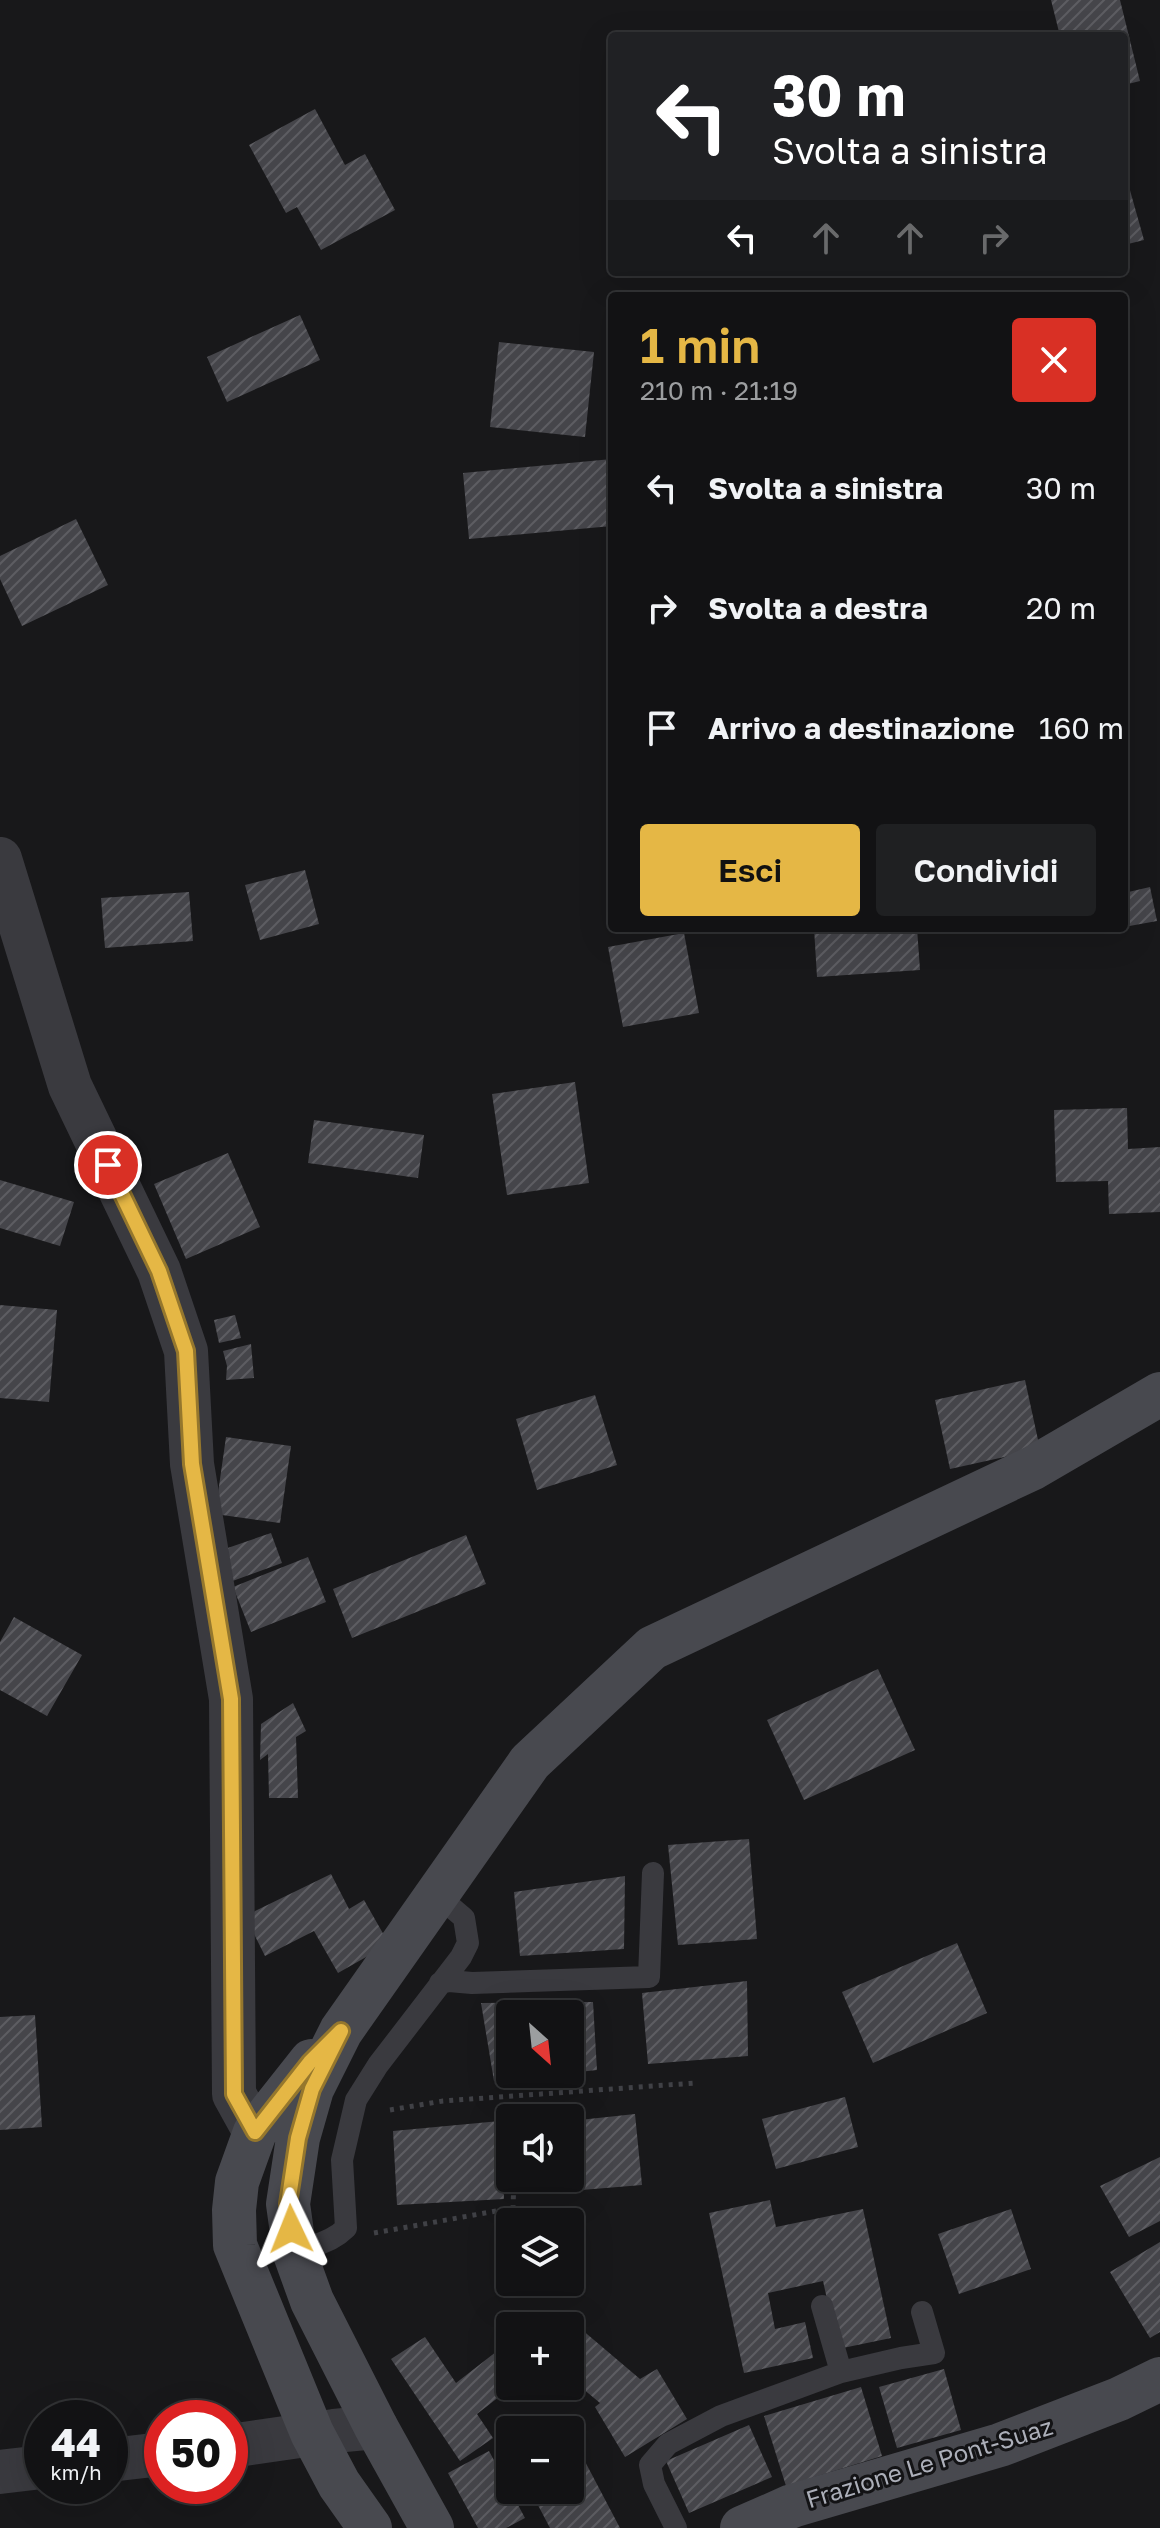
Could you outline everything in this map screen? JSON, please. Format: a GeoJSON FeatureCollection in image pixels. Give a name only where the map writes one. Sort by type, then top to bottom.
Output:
{"type":"FeatureCollection","features":[{"type":"Feature","properties":{"kind":"main road"},"geometry":{"type":"LineString","coordinates":[[432,2528],[312,2301],[295,2254],[288,2204],[298,2138],[312,2089],[341,2031],[530,1762],[652,1648],[1033,1468],[1160,1394]]}},
{"type":"Feature","properties":{"kind":"main road"},"geometry":{"type":"LineString","coordinates":[[341,2031],[310,2062],[255,2132],[237,2182],[235,2245],[312,2433],[339,2484],[370,2528]]}},
{"type":"Feature","properties":{"kind":"main road","name":"Frazione Le Pont-Suaz"},"geometry":{"type":"LineString","coordinates":[[742,2528],[792,2506],[1000,2445],[1119,2399],[1160,2379]]}},
{"type":"Feature","properties":{"kind":"street"},"geometry":{"type":"LineString","coordinates":[[0,859],[70,1086],[159,1271],[186,1351],[192,1464],[231,1699],[234,2094],[255,2132]]}},
{"type":"Feature","properties":{"kind":"street"},"geometry":{"type":"LineString","coordinates":[[248,2444],[376,2427]]}},
{"type":"Feature","properties":{"kind":"street"},"geometry":{"type":"LineString","coordinates":[[0,2472],[24,2469]]}},
{"type":"Feature","properties":{"kind":"lane"},"geometry":{"type":"LineString","coordinates":[[440,1983],[649,1977],[653,1873]]}},
{"type":"Feature","properties":{"kind":"lane"},"geometry":{"type":"LineString","coordinates":[[295,2254],[336,2238],[346,2228],[342,2160],[356,2100],[378,2065],[461,1957],[468,1943],[464,1918],[437,1895]]}},
{"type":"Feature","properties":{"kind":"lane"},"geometry":{"type":"LineString","coordinates":[[822,2306],[841,2372]]}},
{"type":"Feature","properties":{"kind":"lane"},"geometry":{"type":"LineString","coordinates":[[676,2528],[654,2484],[650,2465],[668,2444],[721,2416],[841,2372],[934,2353],[922,2312]]}},
{"type":"Feature","properties":{"kind":"path"},"geometry":{"type":"LineString","coordinates":[[390,2110],[443,2101],[695,2083]]}},
{"type":"Feature","properties":{"kind":"path"},"geometry":{"type":"LineString","coordinates":[[336,2238],[513,2208],[514,2192]]}},
{"type":"Feature","properties":{"kind":"building"},"geometry":{"type":"Polygon","coordinates":[[[1051,0],[1120,0],[1128,32],[1059,32],[1051,0]]]}},
{"type":"Feature","properties":{"kind":"building"},"geometry":{"type":"Polygon","coordinates":[[[1128,32],[1140,81],[1128,84],[1128,32]]]}},
{"type":"Feature","properties":{"kind":"building"},"geometry":{"type":"Polygon","coordinates":[[[315,109],[345,165],[365,154],[395,210],[321,250],[297,207],[286,213],[249,145],[315,109]]]}},
{"type":"Feature","properties":{"kind":"building"},"geometry":{"type":"Polygon","coordinates":[[[1128,183],[1144,240],[1128,244],[1128,183]]]}},
{"type":"Feature","properties":{"kind":"building"},"geometry":{"type":"Polygon","coordinates":[[[300,315],[320,360],[227,402],[207,357],[300,315]]]}},
{"type":"Feature","properties":{"kind":"building"},"geometry":{"type":"Polygon","coordinates":[[[499,342],[594,352],[585,437],[490,427],[499,342]]]}},
{"type":"Feature","properties":{"kind":"building"},"geometry":{"type":"Polygon","coordinates":[[[608,459],[608,526],[469,539],[463,473],[608,459]]]}},
{"type":"Feature","properties":{"kind":"building"},"geometry":{"type":"Polygon","coordinates":[[[76,519],[108,585],[22,626],[0,579],[0,556],[76,519]]]}},
{"type":"Feature","properties":{"kind":"building"},"geometry":{"type":"Polygon","coordinates":[[[305,870],[319,924],[260,940],[245,885],[305,870]]]}},
{"type":"Feature","properties":{"kind":"building"},"geometry":{"type":"Polygon","coordinates":[[[1150,887],[1157,921],[1128,926],[1128,892],[1150,887]]]}},
{"type":"Feature","properties":{"kind":"building"},"geometry":{"type":"Polygon","coordinates":[[[189,892],[193,941],[105,948],[101,898],[189,892]]]}},
{"type":"Feature","properties":{"kind":"building"},"geometry":{"type":"Polygon","coordinates":[[[814,932],[917,932],[920,970],[817,977],[814,932]]]}},
{"type":"Feature","properties":{"kind":"building"},"geometry":{"type":"Polygon","coordinates":[[[684,933],[699,1013],[623,1027],[608,947],[684,933]]]}},
{"type":"Feature","properties":{"kind":"building"},"geometry":{"type":"Polygon","coordinates":[[[575,1082],[589,1183],[507,1195],[492,1094],[575,1082]]]}},
{"type":"Feature","properties":{"kind":"building"},"geometry":{"type":"Polygon","coordinates":[[[1127,1108],[1128,1149],[1160,1147],[1160,1212],[1109,1214],[1108,1181],[1056,1182],[1054,1110],[1127,1108]]]}},
{"type":"Feature","properties":{"kind":"building"},"geometry":{"type":"Polygon","coordinates":[[[314,1120],[424,1135],[418,1178],[308,1163],[314,1120]]]}},
{"type":"Feature","properties":{"kind":"building"},"geometry":{"type":"Polygon","coordinates":[[[228,1153],[260,1227],[186,1259],[154,1184],[228,1153]]]}},
{"type":"Feature","properties":{"kind":"building"},"geometry":{"type":"Polygon","coordinates":[[[0,1180],[74,1202],[60,1246],[0,1228],[0,1180]]]}},
{"type":"Feature","properties":{"kind":"building"},"geometry":{"type":"Polygon","coordinates":[[[0,1305],[57,1310],[49,1402],[0,1398],[0,1305]]]}},
{"type":"Feature","properties":{"kind":"building"},"geometry":{"type":"Polygon","coordinates":[[[235,1315],[241,1338],[219,1343],[214,1320],[235,1315]]]}},
{"type":"Feature","properties":{"kind":"building"},"geometry":{"type":"Polygon","coordinates":[[[251,1344],[254,1378],[226,1380],[227,1366],[223,1351],[251,1344]]]}},
{"type":"Feature","properties":{"kind":"building"},"geometry":{"type":"Polygon","coordinates":[[[1025,1380],[1040,1449],[950,1469],[935,1400],[1025,1380]]]}},
{"type":"Feature","properties":{"kind":"building"},"geometry":{"type":"Polygon","coordinates":[[[595,1395],[617,1465],[537,1490],[516,1419],[595,1395]]]}},
{"type":"Feature","properties":{"kind":"building"},"geometry":{"type":"Polygon","coordinates":[[[226,1437],[291,1446],[280,1523],[215,1514],[226,1437]]]}},
{"type":"Feature","properties":{"kind":"building"},"geometry":{"type":"Polygon","coordinates":[[[271,1533],[282,1563],[227,1583],[216,1552],[271,1533]]]}},
{"type":"Feature","properties":{"kind":"building"},"geometry":{"type":"Polygon","coordinates":[[[466,1535],[486,1584],[352,1638],[333,1589],[466,1535]]]}},
{"type":"Feature","properties":{"kind":"building"},"geometry":{"type":"Polygon","coordinates":[[[308,1557],[326,1602],[251,1632],[233,1587],[308,1557]]]}},
{"type":"Feature","properties":{"kind":"building"},"geometry":{"type":"Polygon","coordinates":[[[14,1617],[82,1655],[47,1716],[0,1690],[0,1642],[14,1617]]]}},
{"type":"Feature","properties":{"kind":"building"},"geometry":{"type":"Polygon","coordinates":[[[878,1669],[915,1750],[804,1800],[767,1720],[878,1669]]]}},
{"type":"Feature","properties":{"kind":"building"},"geometry":{"type":"Polygon","coordinates":[[[293,1703],[306,1731],[296,1737],[298,1798],[269,1798],[268,1754],[260,1760],[261,1724],[293,1703]]]}},
{"type":"Feature","properties":{"kind":"building"},"geometry":{"type":"Polygon","coordinates":[[[749,1839],[757,1939],[678,1945],[668,1845],[749,1839]]]}},
{"type":"Feature","properties":{"kind":"building"},"geometry":{"type":"Polygon","coordinates":[[[331,1874],[349,1909],[364,1900],[389,1944],[338,1973],[314,1931],[265,1956],[245,1916],[331,1874]]]}},
{"type":"Feature","properties":{"kind":"building"},"geometry":{"type":"Polygon","coordinates":[[[625,1876],[624,1949],[520,1956],[514,1892],[625,1876]]]}},
{"type":"Feature","properties":{"kind":"building"},"geometry":{"type":"Polygon","coordinates":[[[957,1943],[987,2013],[873,2063],[842,1992],[957,1943]]]}},
{"type":"Feature","properties":{"kind":"building"},"geometry":{"type":"Polygon","coordinates":[[[747,1981],[748,2056],[648,2064],[642,1993],[747,1981]]]}},
{"type":"Feature","properties":{"kind":"building"},"geometry":{"type":"Polygon","coordinates":[[[584,2002],[593,2002],[597,2070],[584,2071],[584,2002]]]}},
{"type":"Feature","properties":{"kind":"building"},"geometry":{"type":"Polygon","coordinates":[[[481,2003],[496,2003],[496,2081],[494,2081],[481,2003]]]}},
{"type":"Feature","properties":{"kind":"building"},"geometry":{"type":"Polygon","coordinates":[[[35,2015],[42,2127],[0,2130],[0,2017],[35,2015]]]}},
{"type":"Feature","properties":{"kind":"building"},"geometry":{"type":"Polygon","coordinates":[[[845,2097],[858,2147],[776,2169],[762,2119],[845,2097]]]}},
{"type":"Feature","properties":{"kind":"building"},"geometry":{"type":"Polygon","coordinates":[[[635,2114],[642,2185],[584,2190],[584,2119],[635,2114]]]}},
{"type":"Feature","properties":{"kind":"building"},"geometry":{"type":"Polygon","coordinates":[[[496,2121],[496,2192],[504,2192],[504,2199],[397,2205],[393,2131],[496,2121]]]}},
{"type":"Feature","properties":{"kind":"building"},"geometry":{"type":"Polygon","coordinates":[[[1160,2157],[1160,2221],[1129,2237],[1100,2186],[1160,2157]]]}},
{"type":"Feature","properties":{"kind":"building"},"geometry":{"type":"Polygon","coordinates":[[[770,2200],[776,2227],[863,2209],[891,2338],[838,2349],[823,2281],[768,2293],[775,2329],[805,2322],[813,2358],[744,2373],[709,2213],[770,2200]]]}},
{"type":"Feature","properties":{"kind":"building"},"geometry":{"type":"Polygon","coordinates":[[[1011,2209],[1031,2269],[959,2294],[938,2234],[1011,2209]]]}},
{"type":"Feature","properties":{"kind":"building"},"geometry":{"type":"Polygon","coordinates":[[[1160,2242],[1160,2332],[1150,2338],[1110,2272],[1160,2242]]]}},
{"type":"Feature","properties":{"kind":"building"},"geometry":{"type":"Polygon","coordinates":[[[584,2332],[640,2379],[657,2369],[687,2419],[625,2457],[595,2407],[600,2403],[584,2390],[584,2332]]]}},
{"type":"Feature","properties":{"kind":"building"},"geometry":{"type":"Polygon","coordinates":[[[425,2337],[456,2383],[496,2352],[496,2399],[477,2414],[493,2438],[460,2461],[391,2359],[425,2337]]]}},
{"type":"Feature","properties":{"kind":"building"},"geometry":{"type":"Polygon","coordinates":[[[944,2369],[961,2430],[897,2448],[879,2387],[944,2369]]]}},
{"type":"Feature","properties":{"kind":"building"},"geometry":{"type":"Polygon","coordinates":[[[861,2387],[882,2456],[786,2486],[764,2416],[861,2387]]]}},
{"type":"Feature","properties":{"kind":"building"},"geometry":{"type":"Polygon","coordinates":[[[749,2425],[772,2477],[689,2513],[666,2461],[749,2425]]]}},
{"type":"Feature","properties":{"kind":"building"},"geometry":{"type":"Polygon","coordinates":[[[489,2451],[496,2464],[496,2504],[517,2504],[525,2518],[506,2528],[478,2528],[448,2473],[489,2451]]]}},
{"type":"Feature","properties":{"kind":"building"},"geometry":{"type":"Polygon","coordinates":[[[584,2460],[620,2528],[550,2528],[537,2504],[584,2504],[584,2460]]]}},
{"type":"Feature","properties":{"kind":"route"},"geometry":{"type":"LineString","coordinates":[[108,1165],[159,1271],[186,1351],[192,1464],[231,1699],[234,2094],[255,2132],[310,2062],[341,2031],[312,2089],[298,2138],[288,2204],[291,2229]]}}]}
